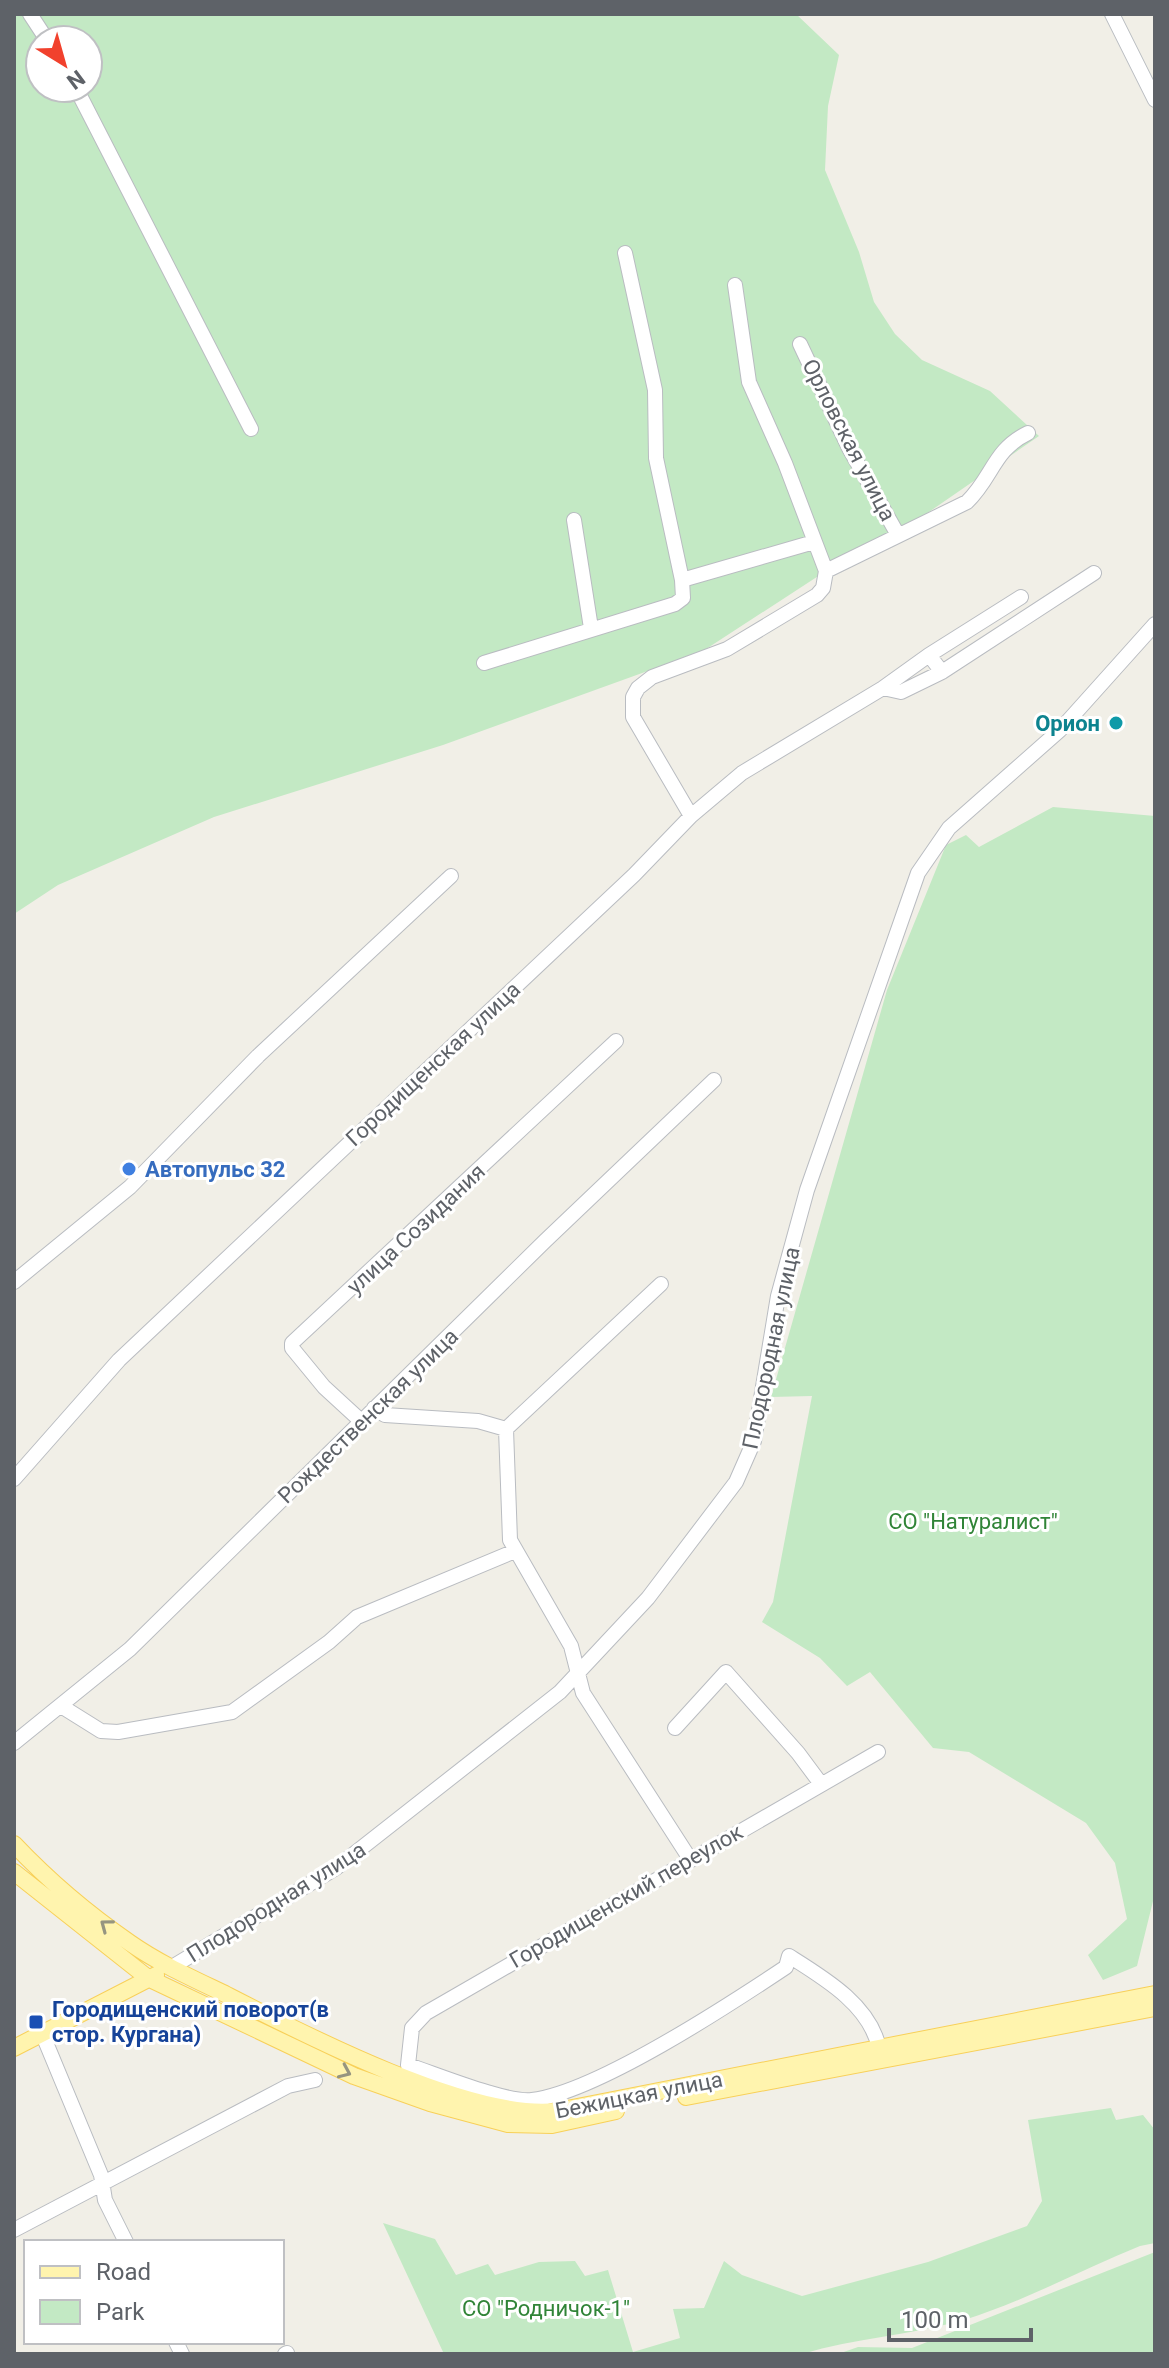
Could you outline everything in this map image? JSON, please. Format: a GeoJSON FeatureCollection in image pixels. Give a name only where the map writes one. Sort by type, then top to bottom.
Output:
{"type":"FeatureCollection","features":[{"type":"Feature","properties":{"kind":"main road","name":"Бежицкая улица"},"geometry":{"type":"LineString","coordinates":[[14,1844],[79,1904],[131,1943],[172,1967],[342,2051],[449,2093],[515,2111],[557,2111],[1155,1994]]}},
{"type":"Feature","properties":{"kind":"main road","name":"Бежицкая улица"},"geometry":{"type":"LineString","coordinates":[[14,1872],[148,1978],[354,2076],[487,2120],[533,2126],[1155,2008]]}},
{"type":"Feature","properties":{"kind":"main road"},"geometry":{"type":"LineString","coordinates":[[14,2048],[172,1967]]}},
{"type":"Feature","properties":{"kind":"street"},"geometry":{"type":"LineString","coordinates":[[1112,14],[1155,100]]}},
{"type":"Feature","properties":{"kind":"street"},"geometry":{"type":"LineString","coordinates":[[84,104],[251,429]]}},
{"type":"Feature","properties":{"kind":"street"},"geometry":{"type":"LineString","coordinates":[[484,663],[675,604],[683,598],[682,580],[656,458],[655,390],[625,253]]}},
{"type":"Feature","properties":{"kind":"street"},"geometry":{"type":"LineString","coordinates":[[691,816],[633,717],[633,697],[638,688],[652,677],[727,649],[817,595],[823,588],[826,571],[785,463],[749,382],[735,285]]}},
{"type":"Feature","properties":{"kind":"street","name":"Орловская улица"},"geometry":{"type":"LineString","coordinates":[[800,344],[849,448],[898,535]]}},
{"type":"Feature","properties":{"kind":"street"},"geometry":{"type":"LineString","coordinates":[[826,571],[967,502],[984,483],[1004,448],[1028,433]]}},
{"type":"Feature","properties":{"kind":"street"},"geometry":{"type":"LineString","coordinates":[[574,520],[591,628]]}},
{"type":"Feature","properties":{"kind":"street"},"geometry":{"type":"LineString","coordinates":[[682,580],[814,542]]}},
{"type":"Feature","properties":{"kind":"street","name":"Городищенская улица"},"geometry":{"type":"LineString","coordinates":[[883,688],[901,692],[942,672],[1094,573]]}},
{"type":"Feature","properties":{"kind":"street","name":"Городищенская улица"},"geometry":{"type":"LineString","coordinates":[[14,1479],[119,1360],[634,875],[691,816],[742,773],[883,688],[1021,597]]}},
{"type":"Feature","properties":{"kind":"street","name":"Плодородная улица"},"geometry":{"type":"LineString","coordinates":[[172,1967],[336,1868],[578,1675],[665,1578],[736,1482],[748,1460],[778,1296],[807,1190],[918,873],[949,828],[1060,730],[1155,624]]}},
{"type":"Feature","properties":{"kind":"street"},"geometry":{"type":"LineString","coordinates":[[929,655],[942,672]]}},
{"type":"Feature","properties":{"kind":"street"},"geometry":{"type":"LineString","coordinates":[[14,1282],[130,1187],[258,1056],[451,876]]}},
{"type":"Feature","properties":{"kind":"street","name":"улица Созидания"},"geometry":{"type":"LineString","coordinates":[[361,1421],[304,1365],[292,1343],[616,1041]]}},
{"type":"Feature","properties":{"kind":"street","name":"Рождественская улица"},"geometry":{"type":"LineString","coordinates":[[14,1743],[148,1632],[374,1408],[714,1080]]}},
{"type":"Feature","properties":{"kind":"street"},"geometry":{"type":"LineString","coordinates":[[661,1284],[506,1429],[506,1503],[510,1540],[571,1646],[590,1705],[690,1859]]}},
{"type":"Feature","properties":{"kind":"street"},"geometry":{"type":"LineString","coordinates":[[374,1408],[385,1415],[478,1421],[506,1429]]}},
{"type":"Feature","properties":{"kind":"street"},"geometry":{"type":"LineString","coordinates":[[61,1706],[101,1731],[118,1732],[232,1712],[329,1642],[357,1617],[515,1551]]}},
{"type":"Feature","properties":{"kind":"street"},"geometry":{"type":"LineString","coordinates":[[675,1728],[726,1672],[798,1753],[821,1784]]}},
{"type":"Feature","properties":{"kind":"street","name":"Городищенский переулок"},"geometry":{"type":"LineString","coordinates":[[878,1752],[426,2013],[412,2028],[408,2065],[510,2097],[533,2100],[596,2079],[640,2055],[786,1967],[789,1956],[824,1978],[870,2020],[879,2048]]}},
{"type":"Feature","properties":{"kind":"street"},"geometry":{"type":"LineString","coordinates":[[42,2033],[105,2200],[125,2240]]}},
{"type":"Feature","properties":{"kind":"street"},"geometry":{"type":"LineString","coordinates":[[14,2230],[288,2086],[315,2080]]}},
{"type":"Feature","properties":{"kind":"green space"},"geometry":{"type":"Polygon","coordinates":[[[14,14],[796,14],[839,55],[828,106],[825,170],[859,252],[874,302],[895,334],[922,360],[990,391],[1039,436],[897,534],[826,571],[703,651],[443,745],[214,817],[58,885],[14,914],[14,14]]]}},
{"type":"Feature","properties":{"kind":"green space","name":"СО \"Натуралист\""},"geometry":{"type":"Polygon","coordinates":[[[1053,807],[1155,816],[1155,1893],[1137,1966],[1103,1980],[1088,1955],[1127,1919],[1115,1863],[1086,1823],[969,1752],[933,1748],[870,1672],[847,1686],[820,1658],[762,1622],[773,1602],[812,1396],[771,1397],[887,990],[946,845],[966,835],[979,847],[1053,807]]]}},
{"type":"Feature","properties":{"kind":"green space","name":"СО \"Родничок-1\""},"geometry":{"type":"Polygon","coordinates":[[[1111,2108],[1116,2120],[1143,2115],[1155,2130],[1155,2243],[1140,2246],[1031,2295],[964,2320],[802,2354],[444,2354],[383,2223],[435,2239],[456,2275],[488,2264],[495,2275],[539,2262],[575,2261],[585,2276],[608,2270],[633,2352],[680,2338],[673,2309],[704,2308],[724,2261],[742,2275],[802,2296],[928,2262],[1027,2226],[1042,2201],[1028,2120],[1111,2108]]]}},
{"type":"Feature","properties":{"kind":"green space"},"geometry":{"type":"Polygon","coordinates":[[[1155,2252],[1155,2354],[838,2354],[858,2347],[912,2348],[1155,2252]]]}},
{"type":"Feature","properties":{"kind":"place","name":"Орион"},"geometry":{"type":"Point","coordinates":[1116,723]}},
{"type":"Feature","properties":{"kind":"place","name":"Автопульс 32"},"geometry":{"type":"Point","coordinates":[129,1169]}},
{"type":"Feature","properties":{"kind":"place","name":"Городищенский поворот(в стор. Кургана)"},"geometry":{"type":"Point","coordinates":[36,2022]}}]}
